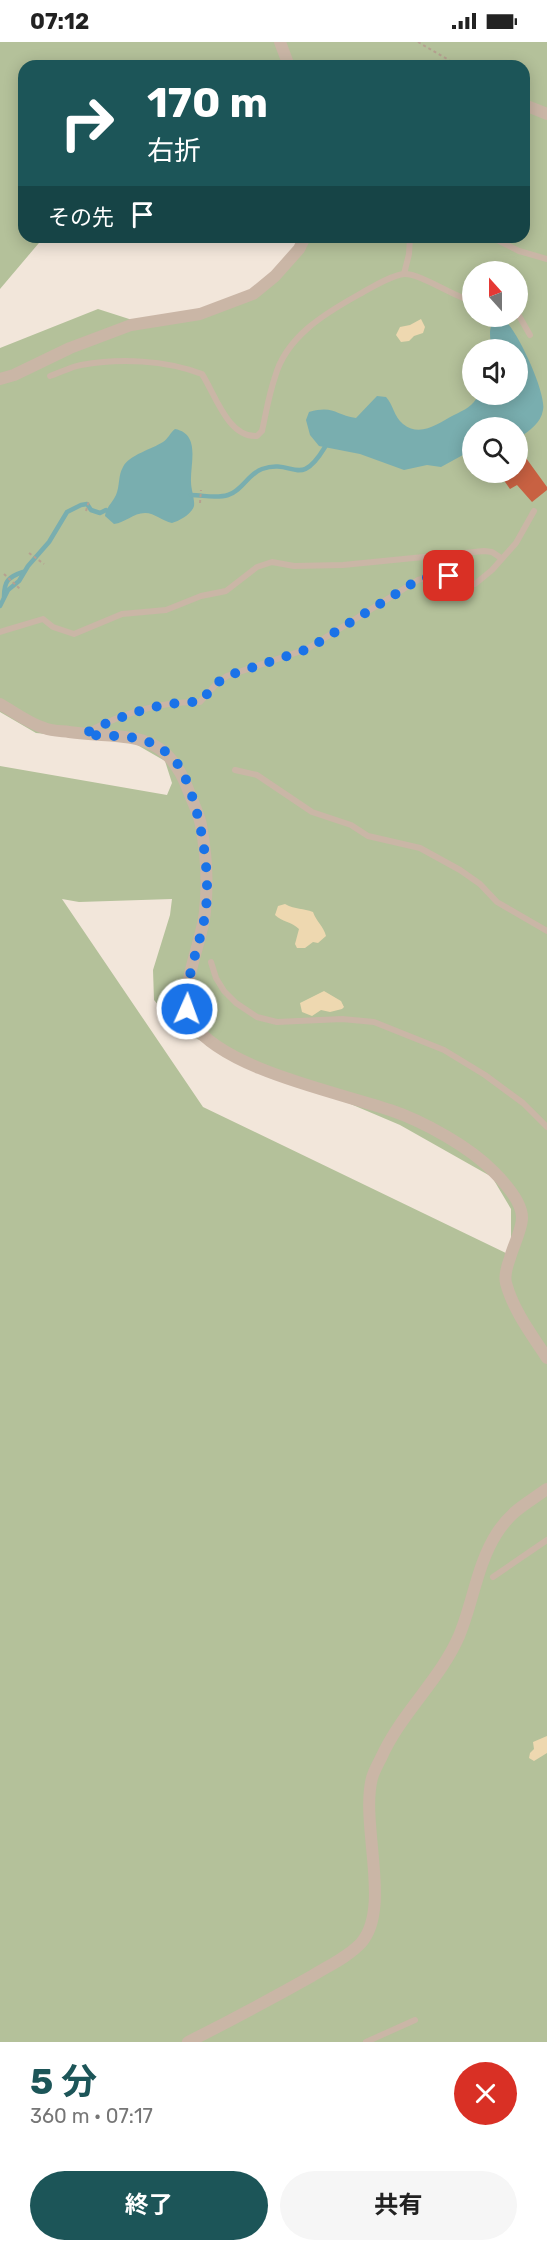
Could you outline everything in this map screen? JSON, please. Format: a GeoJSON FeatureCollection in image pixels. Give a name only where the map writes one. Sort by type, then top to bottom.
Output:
{"type":"FeatureCollection","features":[{"type":"Feature","properties":{"kind":"street"},"geometry":{"type":"LineString","coordinates":[[280,42],[287,60]]}},
{"type":"Feature","properties":{"kind":"street"},"geometry":{"type":"LineString","coordinates":[[530,107],[547,114]]}},
{"type":"Feature","properties":{"kind":"street"},"geometry":{"type":"LineString","coordinates":[[0,380],[70,348],[131,325],[200,314],[253,294],[275,276],[302,243]]}},
{"type":"Feature","properties":{"kind":"street"},"geometry":{"type":"LineString","coordinates":[[0,704],[45,729],[145,740],[168,754],[181,770],[201,823],[205,865],[206,910],[200,941],[187,981],[187,1009],[192,1023],[215,1045],[246,1064],[393,1111],[430,1126],[494,1171],[512,1194],[522,1218],[506,1269],[505,1281],[523,1321],[547,1358]]}},
{"type":"Feature","properties":{"kind":"street"},"geometry":{"type":"LineString","coordinates":[[188,2042],[269,2001],[342,1959],[361,1943],[370,1927],[375,1900],[369,1808],[372,1779],[388,1741],[403,1717],[443,1665],[459,1636],[486,1553],[496,1534],[513,1512],[547,1489]]}},
{"type":"Feature","properties":{"kind":"lane"},"geometry":{"type":"LineString","coordinates":[[404,274],[409,243]]}},
{"type":"Feature","properties":{"kind":"lane"},"geometry":{"type":"LineString","coordinates":[[503,243],[519,251],[547,259]]}},
{"type":"Feature","properties":{"kind":"lane"},"geometry":{"type":"LineString","coordinates":[[50,376],[80,366],[123,362],[158,363],[187,368],[202,374],[224,414],[238,429],[245,435],[257,436],[262,431],[275,376],[283,357],[310,326],[334,308],[404,274],[416,276],[462,298]]}},
{"type":"Feature","properties":{"kind":"lane"},"geometry":{"type":"LineString","coordinates":[[525,327],[530,335]]}},
{"type":"Feature","properties":{"kind":"lane"},"geometry":{"type":"LineString","coordinates":[[84,734],[112,719],[182,702],[200,702],[217,683],[227,676],[308,649],[418,580],[432,576],[449,576],[462,583],[475,584],[492,570],[516,543],[534,511]]}},
{"type":"Feature","properties":{"kind":"lane"},"geometry":{"type":"LineString","coordinates":[[0,632],[43,619],[53,627],[74,634],[122,614],[166,610],[201,596],[226,591],[257,567],[272,562],[294,566],[343,565],[484,551],[492,552],[501,558]]}},
{"type":"Feature","properties":{"kind":"lane"},"geometry":{"type":"LineString","coordinates":[[235,770],[257,775],[312,812],[351,825],[368,836],[420,848],[480,884],[496,902],[547,931]]}},
{"type":"Feature","properties":{"kind":"lane"},"geometry":{"type":"LineString","coordinates":[[211,962],[224,991],[236,1003],[257,1017],[278,1022],[342,1019],[374,1022],[444,1050],[485,1075],[523,1103],[547,1127]]}},
{"type":"Feature","properties":{"kind":"lane"},"geometry":{"type":"LineString","coordinates":[[493,1577],[547,1540]]}},
{"type":"Feature","properties":{"kind":"lane"},"geometry":{"type":"LineString","coordinates":[[366,2042],[415,2020]]}},
{"type":"Feature","properties":{"kind":"path"},"geometry":{"type":"LineString","coordinates":[[418,42],[449,60]]}},
{"type":"Feature","properties":{"kind":"path"},"geometry":{"type":"LineString","coordinates":[[200,503],[201,490]]}},
{"type":"Feature","properties":{"kind":"path"},"geometry":{"type":"LineString","coordinates":[[86,511],[89,501]]}},
{"type":"Feature","properties":{"kind":"path"},"geometry":{"type":"LineString","coordinates":[[29,553],[44,564]]}},
{"type":"Feature","properties":{"kind":"path"},"geometry":{"type":"LineString","coordinates":[[4,574],[20,589]]}},
{"type":"Feature","properties":{"kind":"green space"},"geometry":{"type":"Polygon","coordinates":[[[0,42],[547,42],[547,2042],[0,2042],[0,766],[167,795],[172,783],[165,761],[132,742],[36,733],[0,712],[0,348],[98,309],[151,326],[201,318],[289,268],[308,243],[530,243],[530,60],[18,60],[18,243],[39,243],[0,289],[0,42]],[[62,899],[203,1107],[514,1257],[511,1209],[492,1177],[400,1125],[183,1033],[154,1000],[153,970],[170,915],[172,899],[79,902],[62,899]]]}},
{"type":"Feature","properties":{"kind":"sand"},"geometry":{"type":"Polygon","coordinates":[[[421,319],[425,327],[423,333],[414,336],[409,341],[401,342],[396,335],[400,327],[421,319]]]}},
{"type":"Feature","properties":{"kind":"sand"},"geometry":{"type":"Polygon","coordinates":[[[285,904],[313,912],[326,936],[318,943],[313,942],[305,948],[297,948],[295,944],[299,929],[275,915],[278,906],[285,904]]]}},
{"type":"Feature","properties":{"kind":"sand"},"geometry":{"type":"Polygon","coordinates":[[[324,991],[341,1001],[344,1007],[330,1012],[321,1010],[312,1016],[302,1012],[300,1003],[324,991]]]}},
{"type":"Feature","properties":{"kind":"sand"},"geometry":{"type":"Polygon","coordinates":[[[547,1736],[547,1753],[534,1761],[529,1758],[534,1749],[533,1742],[547,1736]]]}},
{"type":"Feature","properties":{"kind":"water"},"geometry":{"type":"Polygon","coordinates":[[[491,327],[510,327],[518,339],[490,339],[491,327]]]}},
{"type":"Feature","properties":{"kind":"water"},"geometry":{"type":"Polygon","coordinates":[[[528,359],[543,402],[540,419],[528,431],[528,417],[462,417],[462,455],[441,467],[427,465],[404,470],[360,454],[319,446],[310,435],[306,420],[309,412],[317,410],[329,410],[356,418],[377,396],[386,397],[400,421],[416,430],[436,425],[471,405],[528,405],[528,359]]]}},
{"type":"Feature","properties":{"kind":"water"},"geometry":{"type":"Polygon","coordinates":[[[175,429],[183,432],[191,443],[193,509],[185,517],[172,523],[145,513],[114,524],[105,516],[116,495],[123,467],[135,456],[165,441],[175,429]]]}},
{"type":"Feature","properties":{"kind":"building"},"geometry":{"type":"Polygon","coordinates":[[[528,461],[547,487],[547,490],[532,502],[517,485],[510,489],[506,483],[528,483],[528,461]]]}},
{"type":"Feature","properties":{"kind":"waterway"},"geometry":{"type":"LineString","coordinates":[[191,495],[214,497],[228,495],[262,469],[282,467],[302,470],[309,467],[325,447]]}},
{"type":"Feature","properties":{"kind":"waterway"},"geometry":{"type":"LineString","coordinates":[[0,606],[8,590],[19,581],[28,566],[49,542],[67,512],[87,504],[91,510],[100,513],[106,510]]}},
{"type":"Feature","properties":{"kind":"waterway"},"geometry":{"type":"LineString","coordinates":[[4,597],[8,580],[23,572]]}},
{"type":"Feature","properties":{"kind":"route"},"geometry":{"type":"LineString","coordinates":[[187,1009],[187,981],[200,941],[206,910],[201,823],[181,770],[168,754],[145,740],[123,736],[84,734],[112,719],[182,702],[200,702],[217,683],[227,676],[308,649],[418,580],[432,576],[449,576]]}}]}
